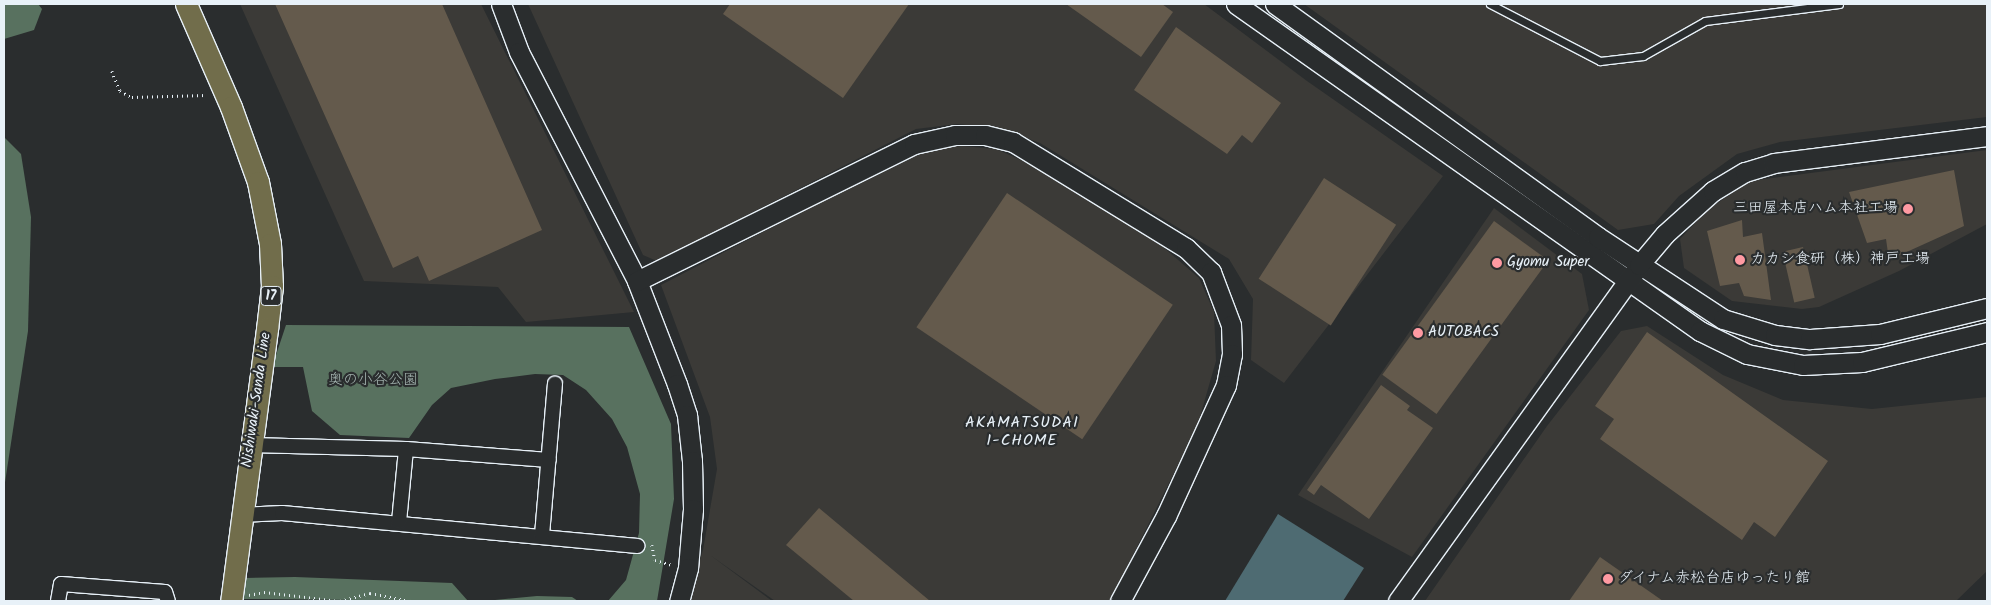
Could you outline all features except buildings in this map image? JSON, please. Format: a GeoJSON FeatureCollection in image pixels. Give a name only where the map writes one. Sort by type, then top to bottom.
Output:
{"type":"FeatureCollection","features":[{"type":"Feature","properties":{"kind":"main road","name":"Nishiwaki-Sanda Line"},"geometry":{"type":"LineString","coordinates":[[186,4],[225,92],[258,182],[270,244],[272,286],[240,514],[231,596]]}},
{"type":"Feature","properties":{"kind":"street"},"geometry":{"type":"LineString","coordinates":[[501,4],[519,52],[637,282],[666,349],[686,416],[692,461],[693,509],[688,568],[679,601]]}},
{"type":"Feature","properties":{"kind":"street"},"geometry":{"type":"LineString","coordinates":[[1236,4],[1627,281],[1700,331],[1747,354],[1803,365],[1862,362],[1987,332]]}},
{"type":"Feature","properties":{"kind":"street"},"geometry":{"type":"LineString","coordinates":[[1275,4],[1639,265],[1723,319],[1792,337],[1810,339],[1880,334],[1987,308]]}},
{"type":"Feature","properties":{"kind":"street"},"geometry":{"type":"LineString","coordinates":[[637,282],[914,144],[955,135],[985,135],[1013,142],[1186,248],[1211,272],[1231,325],[1232,354],[1226,385],[1166,516],[1120,601]]}},
{"type":"Feature","properties":{"kind":"street"},"geometry":{"type":"LineString","coordinates":[[1398,601],[1639,265],[1687,212],[1713,191],[1745,172],[1774,163],[1987,136]]}},
{"type":"Feature","properties":{"kind":"street"},"geometry":{"type":"LineString","coordinates":[[542,535],[555,384]]}},
{"type":"Feature","properties":{"kind":"street"},"geometry":{"type":"LineString","coordinates":[[250,445],[406,449],[548,460]]}},
{"type":"Feature","properties":{"kind":"street"},"geometry":{"type":"LineString","coordinates":[[399,522],[406,449]]}},
{"type":"Feature","properties":{"kind":"street"},"geometry":{"type":"LineString","coordinates":[[240,514],[282,513],[399,522],[637,546]]}},
{"type":"Feature","properties":{"kind":"street"},"geometry":{"type":"LineString","coordinates":[[58,601],[61,584],[165,592],[168,601]]}},
{"type":"Feature","properties":{"kind":"lane"},"geometry":{"type":"LineString","coordinates":[[1490,4],[1600,61],[1643,56],[1705,21],[1839,4]]}},
{"type":"Feature","properties":{"kind":"path"},"geometry":{"type":"LineString","coordinates":[[112,71],[120,91],[132,97],[192,98],[225,92]]}},
{"type":"Feature","properties":{"kind":"path"},"geometry":{"type":"LineString","coordinates":[[637,546],[644,534],[650,536],[654,560],[688,568]]}},
{"type":"Feature","properties":{"kind":"path"},"geometry":{"type":"LineString","coordinates":[[231,596],[340,601],[370,593],[410,601]]}},
{"type":"Feature","properties":{"kind":"shaded area"},"geometry":{"type":"Polygon","coordinates":[[[240,4],[481,4],[634,312],[526,322],[498,287],[364,281],[240,4]]]}},
{"type":"Feature","properties":{"kind":"shaded area"},"geometry":{"type":"Polygon","coordinates":[[[528,4],[1204,4],[1307,81],[1443,176],[1284,383],[1251,360],[1253,299],[1229,259],[1040,143],[1002,129],[957,124],[916,129],[657,261],[643,255],[528,4]]]}},
{"type":"Feature","properties":{"kind":"shaded area"},"geometry":{"type":"Polygon","coordinates":[[[1304,4],[1987,4],[1987,117],[1780,142],[1737,154],[1679,196],[1654,224],[1618,230],[1304,4]]]}},
{"type":"Feature","properties":{"kind":"shaded area"},"geometry":{"type":"Polygon","coordinates":[[[962,146],[996,149],[1025,162],[1091,199],[1155,240],[1199,278],[1214,312],[1216,361],[1197,427],[1110,601],[775,601],[710,555],[772,601],[687,601],[703,550],[717,469],[710,417],[661,285],[902,160],[933,148],[962,146]]]}},
{"type":"Feature","properties":{"kind":"shaded area"},"geometry":{"type":"Polygon","coordinates":[[[1987,150],[1987,224],[1899,271],[1819,307],[1802,309],[1732,301],[1684,268],[1680,239],[1707,210],[1750,181],[1987,150]]]}},
{"type":"Feature","properties":{"kind":"shaded area"},"geometry":{"type":"Polygon","coordinates":[[[1494,208],[1582,274],[1589,310],[1412,557],[1298,495],[1494,208]]]}},
{"type":"Feature","properties":{"kind":"shaded area"},"geometry":{"type":"Polygon","coordinates":[[[1647,326],[1723,375],[1783,400],[1872,409],[1987,397],[1987,571],[1956,601],[1425,601],[1547,426],[1621,331],[1647,326]]]}},
{"type":"Feature","properties":{"kind":"green space"},"geometry":{"type":"Polygon","coordinates":[[[4,4],[38,4],[42,9],[34,30],[4,39],[4,4]]]}},
{"type":"Feature","properties":{"kind":"green space"},"geometry":{"type":"Polygon","coordinates":[[[4,137],[21,154],[31,217],[28,331],[4,489],[4,137]]]}},
{"type":"Feature","properties":{"kind":"green space","name":"奥の小谷公園"},"geometry":{"type":"Polygon","coordinates":[[[286,325],[629,327],[671,424],[674,499],[657,601],[608,601],[626,580],[639,533],[640,494],[627,447],[612,419],[586,390],[563,375],[535,374],[495,379],[451,388],[432,405],[409,438],[340,435],[312,411],[303,367],[272,367],[286,325]]]}},
{"type":"Feature","properties":{"kind":"green space"},"geometry":{"type":"Polygon","coordinates":[[[295,577],[452,583],[468,601],[242,599],[245,578],[295,577]]]}},
{"type":"Feature","properties":{"kind":"green space"},"geometry":{"type":"Polygon","coordinates":[[[537,596],[572,597],[578,601],[485,601],[537,596]]]}},
{"type":"Feature","properties":{"kind":"water"},"geometry":{"type":"Polygon","coordinates":[[[1278,514],[1364,568],[1343,601],[1225,601],[1278,514]]]}},
{"type":"Feature","properties":{"kind":"place","name":"三田屋本店ハム本社工場"},"geometry":{"type":"Point","coordinates":[1908,209]}},
{"type":"Feature","properties":{"kind":"place","name":"カカシ食研（株）神戸工場"},"geometry":{"type":"Point","coordinates":[1740,260]}},
{"type":"Feature","properties":{"kind":"place","name":"Gyomu Super"},"geometry":{"type":"Point","coordinates":[1497,263]}},
{"type":"Feature","properties":{"kind":"place","name":"AUTOBACS"},"geometry":{"type":"Point","coordinates":[1418,333]}},
{"type":"Feature","properties":{"kind":"place","name":"ダイナム赤松台店ゆったり館"},"geometry":{"type":"Point","coordinates":[1608,579]}},
{"type":"Feature","properties":{"kind":"district","name":"AKAMATSUDAI 1-CHOME"},"geometry":{"type":"Point","coordinates":[1022,432]}}]}
